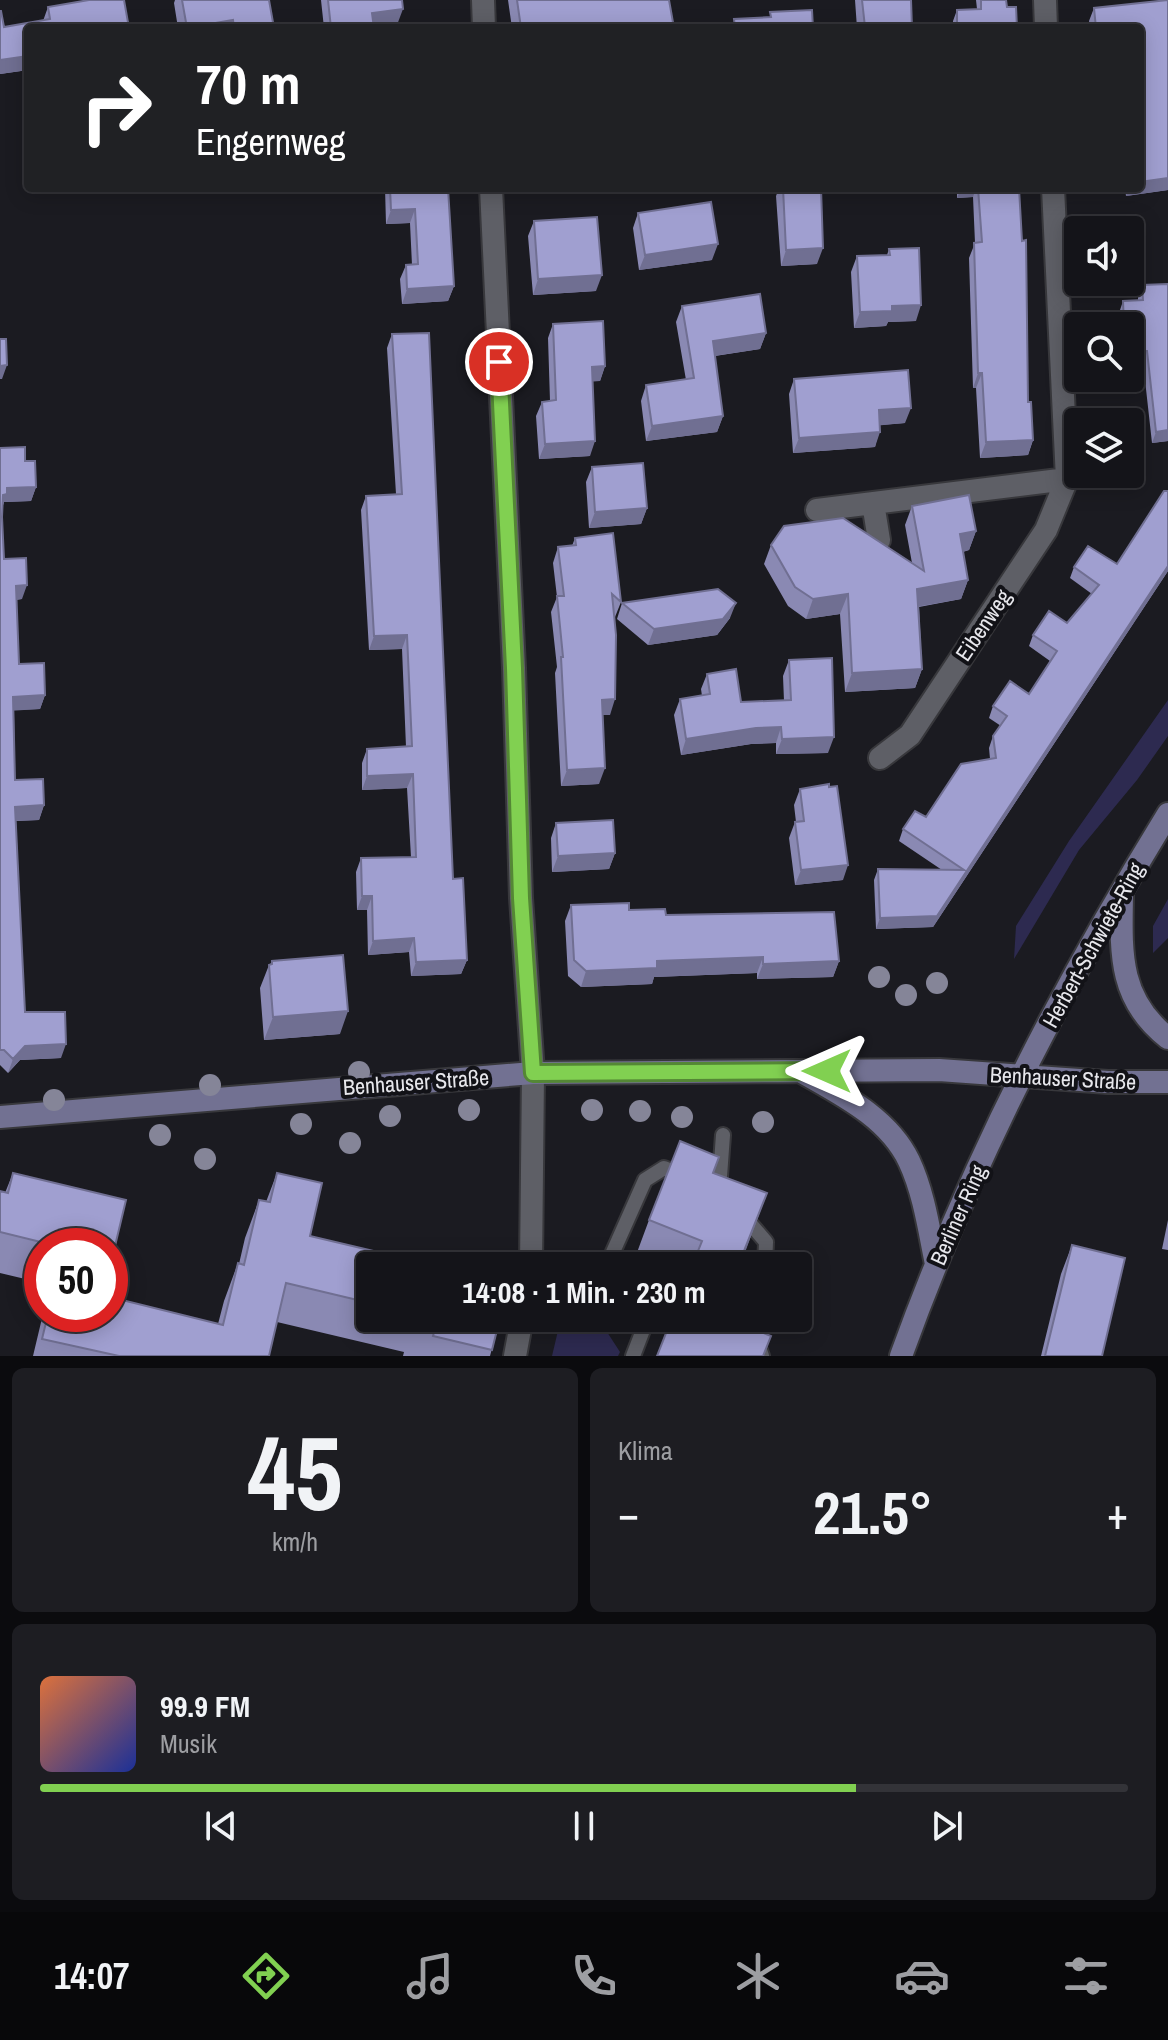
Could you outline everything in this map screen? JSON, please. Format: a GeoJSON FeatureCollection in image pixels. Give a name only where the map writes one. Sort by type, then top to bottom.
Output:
{"type":"FeatureCollection","features":[{"type":"Feature","properties":{"kind":"main road","name":"Herbert-Schwiete-Ring"},"geometry":{"type":"LineString","coordinates":[[1022,1076],[1122,891],[1168,814]]}},
{"type":"Feature","properties":{"kind":"main road"},"geometry":{"type":"LineString","coordinates":[[1122,891],[1121,953],[1126,978],[1144,1015],[1168,1038]]}},
{"type":"Feature","properties":{"kind":"main road","name":"Benhauser Straße"},"geometry":{"type":"LineString","coordinates":[[0,1117],[533,1073],[939,1070],[1108,1082],[1168,1082]]}},
{"type":"Feature","properties":{"kind":"main road"},"geometry":{"type":"LineString","coordinates":[[800,1071],[868,1113],[896,1141],[909,1160],[920,1192],[936,1264]]}},
{"type":"Feature","properties":{"kind":"main road","name":"Berliner Ring"},"geometry":{"type":"LineString","coordinates":[[901,1356],[936,1264],[1022,1076]]}},
{"type":"Feature","properties":{"kind":"street"},"geometry":{"type":"LineString","coordinates":[[483,0],[484,24]]}},
{"type":"Feature","properties":{"kind":"street"},"geometry":{"type":"LineString","coordinates":[[1045,0],[1046,24]]}},
{"type":"Feature","properties":{"kind":"street"},"geometry":{"type":"LineString","coordinates":[[491,192],[514,668],[521,898],[533,1073],[531,1252]]}},
{"type":"Feature","properties":{"kind":"street","name":"Eibenweg"},"geometry":{"type":"LineString","coordinates":[[1053,192],[1064,417]]}},
{"type":"Feature","properties":{"kind":"street"},"geometry":{"type":"LineString","coordinates":[[817,510],[1064,479]]}},
{"type":"Feature","properties":{"kind":"street","name":"Eibenweg"},"geometry":{"type":"LineString","coordinates":[[880,758],[910,735],[1046,530],[1064,486]]}},
{"type":"Feature","properties":{"kind":"street"},"geometry":{"type":"LineString","coordinates":[[873,503],[879,540]]}},
{"type":"Feature","properties":{"kind":"street"},"geometry":{"type":"LineString","coordinates":[[515,1356],[519,1332]]}},
{"type":"Feature","properties":{"kind":"lane"},"geometry":{"type":"LineString","coordinates":[[719,1190],[723,1135]]}},
{"type":"Feature","properties":{"kind":"lane"},"geometry":{"type":"LineString","coordinates":[[613,1252],[645,1180],[664,1168],[719,1190],[766,1242],[766,1252]]}},
{"type":"Feature","properties":{"kind":"lane"},"geometry":{"type":"LineString","coordinates":[[633,1356],[642,1332]]}},
{"type":"Feature","properties":{"kind":"lane"},"geometry":{"type":"LineString","coordinates":[[754,1332],[762,1356]]}},
{"type":"Feature","properties":{"kind":"shaded area"},"geometry":{"type":"Polygon","coordinates":[[[1168,700],[1168,736],[1137,780],[1079,850],[1014,959],[1016,926],[1069,841],[1168,700]]]}},
{"type":"Feature","properties":{"kind":"shaded area"},"geometry":{"type":"Polygon","coordinates":[[[1168,899],[1168,938],[1153,953],[1153,926],[1168,899]]]}},
{"type":"Feature","properties":{"kind":"shaded area"},"geometry":{"type":"Polygon","coordinates":[[[558,1332],[607,1332],[620,1352],[618,1356],[552,1356],[558,1332]]]}},
{"type":"Feature","properties":{"kind":"building"},"geometry":{"type":"Polygon","coordinates":[[[89,0],[124,0],[128,24],[24,24],[24,57],[0,60],[0,11],[4,27],[50,19],[48,7],[89,0]]]}},
{"type":"Feature","properties":{"kind":"building"},"geometry":{"type":"Polygon","coordinates":[[[182,0],[269,0],[273,24],[234,24],[233,20],[186,24],[182,0]]]}},
{"type":"Feature","properties":{"kind":"building"},"geometry":{"type":"Polygon","coordinates":[[[328,0],[402,0],[403,9],[372,13],[373,24],[331,24],[328,0]]]}},
{"type":"Feature","properties":{"kind":"building"},"geometry":{"type":"Polygon","coordinates":[[[517,0],[669,0],[673,24],[520,24],[517,0]]]}},
{"type":"Feature","properties":{"kind":"building"},"geometry":{"type":"Polygon","coordinates":[[[862,0],[911,0],[912,24],[865,24],[862,0]]]}},
{"type":"Feature","properties":{"kind":"building"},"geometry":{"type":"Polygon","coordinates":[[[981,0],[1006,0],[1007,7],[1016,7],[1017,24],[957,24],[957,10],[981,9],[981,0]]]}},
{"type":"Feature","properties":{"kind":"building"},"geometry":{"type":"Polygon","coordinates":[[[1168,0],[1168,178],[1144,181],[1144,24],[1096,24],[1094,8],[1168,0]]]}},
{"type":"Feature","properties":{"kind":"building"},"geometry":{"type":"Polygon","coordinates":[[[812,10],[813,24],[735,24],[734,19],[771,17],[770,12],[812,10]]]}},
{"type":"Feature","properties":{"kind":"building"},"geometry":{"type":"Polygon","coordinates":[[[390,192],[448,192],[454,286],[407,289],[406,265],[418,264],[415,209],[391,210],[390,192]]]}},
{"type":"Feature","properties":{"kind":"building"},"geometry":{"type":"Polygon","coordinates":[[[783,192],[821,192],[823,248],[786,250],[783,192]]]}},
{"type":"Feature","properties":{"kind":"building"},"geometry":{"type":"Polygon","coordinates":[[[978,192],[1019,192],[1022,241],[1026,240],[1028,402],[1031,402],[1033,440],[986,442],[982,373],[978,373],[974,243],[982,242],[978,192]]]}},
{"type":"Feature","properties":{"kind":"building"},"geometry":{"type":"Polygon","coordinates":[[[711,202],[718,244],[645,255],[638,213],[711,202]]]}},
{"type":"Feature","properties":{"kind":"building"},"geometry":{"type":"Polygon","coordinates":[[[597,217],[602,275],[538,279],[534,221],[597,217]]]}},
{"type":"Feature","properties":{"kind":"building"},"geometry":{"type":"Polygon","coordinates":[[[919,248],[921,305],[892,306],[892,311],[860,312],[857,256],[890,255],[889,249],[919,248]]]}},
{"type":"Feature","properties":{"kind":"building"},"geometry":{"type":"Polygon","coordinates":[[[1168,284],[1168,430],[1156,432],[1147,351],[1144,351],[1144,312],[1123,312],[1123,301],[1143,300],[1144,285],[1168,284]]]}},
{"type":"Feature","properties":{"kind":"building"},"geometry":{"type":"Polygon","coordinates":[[[760,294],[766,333],[713,341],[723,416],[652,426],[646,385],[694,378],[682,306],[760,294]]]}},
{"type":"Feature","properties":{"kind":"building"},"geometry":{"type":"Polygon","coordinates":[[[603,321],[605,366],[592,367],[595,441],[545,444],[542,402],[556,400],[553,324],[603,321]]]}},
{"type":"Feature","properties":{"kind":"building"},"geometry":{"type":"Polygon","coordinates":[[[429,333],[453,879],[463,878],[467,960],[416,962],[414,938],[373,941],[372,896],[362,896],[361,858],[416,857],[413,774],[367,776],[367,749],[412,746],[407,635],[374,636],[366,496],[402,494],[392,334],[429,333]]]}},
{"type":"Feature","properties":{"kind":"building"},"geometry":{"type":"Polygon","coordinates":[[[0,339],[6,339],[7,365],[0,366],[0,339]]]}},
{"type":"Feature","properties":{"kind":"building"},"geometry":{"type":"Polygon","coordinates":[[[908,370],[911,408],[879,410],[880,432],[799,438],[794,379],[908,370]]]}},
{"type":"Feature","properties":{"kind":"building"},"geometry":{"type":"Polygon","coordinates":[[[25,447],[25,461],[35,461],[36,487],[7,488],[7,494],[3,495],[2,517],[4,559],[26,558],[27,585],[16,586],[19,664],[44,663],[45,695],[13,697],[15,780],[43,779],[44,805],[15,807],[25,1012],[65,1012],[66,1044],[25,1046],[13,1059],[0,1050],[0,448],[25,447]]]}},
{"type":"Feature","properties":{"kind":"building"},"geometry":{"type":"Polygon","coordinates":[[[643,463],[647,508],[595,512],[592,467],[643,463]]]}},
{"type":"Feature","properties":{"kind":"building"},"geometry":{"type":"Polygon","coordinates":[[[1164,491],[1168,491],[1168,566],[937,916],[880,918],[878,869],[964,870],[903,829],[915,811],[926,817],[961,764],[996,758],[993,736],[1007,716],[993,706],[1010,681],[1029,694],[1057,651],[1033,635],[1049,611],[1067,623],[1099,585],[1074,567],[1088,546],[1117,564],[1164,491]]]}},
{"type":"Feature","properties":{"kind":"building"},"geometry":{"type":"Polygon","coordinates":[[[969,495],[976,531],[960,534],[968,580],[917,589],[922,669],[852,673],[848,594],[813,599],[795,587],[771,545],[784,526],[843,518],[924,571],[912,506],[969,495]]]}},
{"type":"Feature","properties":{"kind":"building"},"geometry":{"type":"Polygon","coordinates":[[[613,533],[621,602],[612,594],[616,635],[615,699],[602,700],[605,768],[567,770],[563,657],[557,596],[564,596],[558,547],[576,545],[575,538],[613,533]]]}},
{"type":"Feature","properties":{"kind":"building"},"geometry":{"type":"Polygon","coordinates":[[[718,589],[736,603],[723,619],[654,629],[622,603],[718,589]]]}},
{"type":"Feature","properties":{"kind":"building"},"geometry":{"type":"Polygon","coordinates":[[[832,658],[834,737],[782,739],[781,727],[686,739],[680,699],[710,694],[707,674],[736,669],[741,702],[791,700],[789,660],[832,658]]]}},
{"type":"Feature","properties":{"kind":"building"},"geometry":{"type":"Polygon","coordinates":[[[829,784],[829,787],[837,786],[848,865],[801,870],[795,822],[804,821],[800,789],[829,784]]]}},
{"type":"Feature","properties":{"kind":"building"},"geometry":{"type":"Polygon","coordinates":[[[613,820],[615,853],[558,856],[556,823],[613,820]]]}},
{"type":"Feature","properties":{"kind":"building"},"geometry":{"type":"Polygon","coordinates":[[[629,903],[629,910],[665,909],[666,915],[834,912],[839,961],[763,964],[763,957],[657,961],[657,968],[586,971],[574,960],[571,905],[629,903]]]}},
{"type":"Feature","properties":{"kind":"building"},"geometry":{"type":"Polygon","coordinates":[[[343,955],[348,1011],[273,1017],[269,965],[272,961],[343,955]]]}},
{"type":"Feature","properties":{"kind":"building"},"geometry":{"type":"Polygon","coordinates":[[[680,1141],[719,1157],[713,1173],[767,1193],[744,1252],[698,1252],[702,1241],[649,1220],[680,1141]]]}},
{"type":"Feature","properties":{"kind":"building"},"geometry":{"type":"Polygon","coordinates":[[[13,1173],[126,1200],[119,1228],[24,1228],[24,1238],[0,1232],[0,1191],[8,1193],[13,1173]]]}},
{"type":"Feature","properties":{"kind":"building"},"geometry":{"type":"Polygon","coordinates":[[[277,1173],[322,1183],[310,1236],[378,1252],[356,1252],[356,1300],[286,1283],[269,1356],[119,1356],[42,1339],[44,1332],[128,1332],[128,1301],[223,1325],[238,1263],[244,1265],[259,1200],[270,1202],[277,1173]]]}},
{"type":"Feature","properties":{"kind":"building"},"geometry":{"type":"Polygon","coordinates":[[[1072,1245],[1125,1258],[1102,1356],[1045,1356],[1072,1245]]]}},
{"type":"Feature","properties":{"kind":"building"},"geometry":{"type":"Polygon","coordinates":[[[434,1332],[496,1332],[492,1350],[433,1336],[434,1332]]]}},
{"type":"Feature","properties":{"kind":"building"},"geometry":{"type":"Polygon","coordinates":[[[666,1332],[761,1332],[771,1336],[763,1356],[657,1356],[666,1332]]]}},
{"type":"Feature","properties":{"kind":"route"},"geometry":{"type":"LineString","coordinates":[[499,362],[514,668],[521,898],[533,1073],[827,1071]]}}]}
